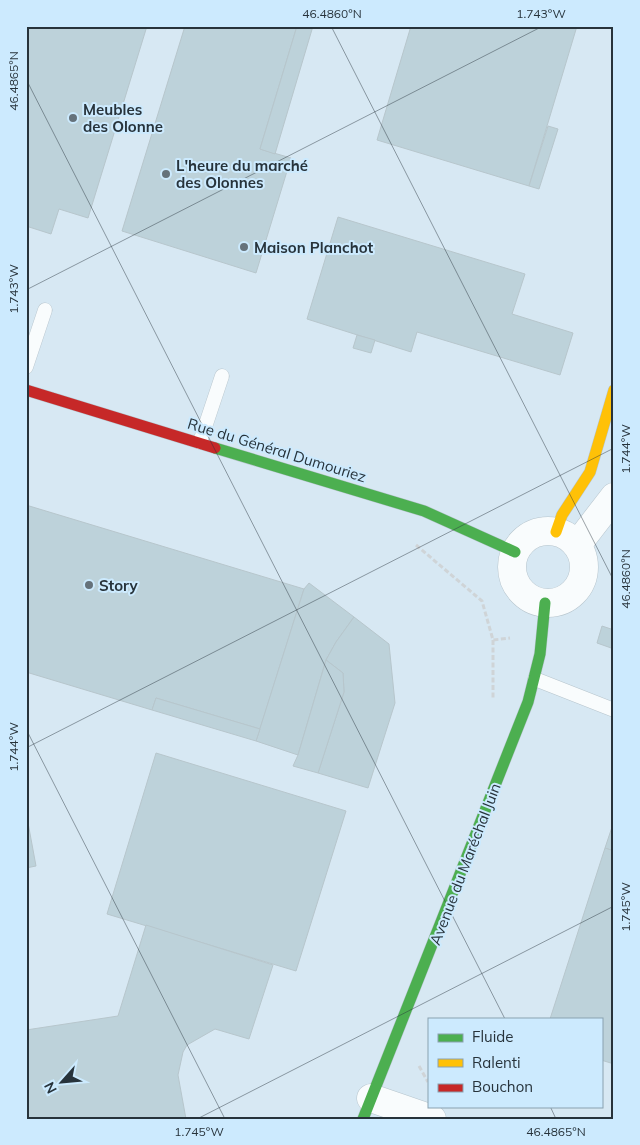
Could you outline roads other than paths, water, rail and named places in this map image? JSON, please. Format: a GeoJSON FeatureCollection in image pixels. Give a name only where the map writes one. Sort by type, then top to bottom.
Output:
{"type":"FeatureCollection","features":[{"type":"Feature","properties":{"kind":"street","name":"Rue du Général Dumouriez"},"geometry":{"type":"LineString","coordinates":[[26,390],[424,510],[452,521],[515,552]]}},
{"type":"Feature","properties":{"kind":"street"},"geometry":{"type":"LineString","coordinates":[[567,538],[537,532],[528,537],[515,552],[512,575],[517,586],[534,600],[545,603],[565,598],[580,584],[584,565],[567,538],[562,515],[590,472],[614,390]]}},
{"type":"Feature","properties":{"kind":"street"},"geometry":{"type":"LineString","coordinates":[[567,538],[614,498]]}},
{"type":"Feature","properties":{"kind":"street","name":"Avenue du Maréchal Juin"},"geometry":{"type":"LineString","coordinates":[[368,1109],[509,752],[535,679],[545,603]]}},
{"type":"Feature","properties":{"kind":"street"},"geometry":{"type":"LineString","coordinates":[[368,1109],[432,1119]]}},
{"type":"Feature","properties":{"kind":"lane"},"geometry":{"type":"LineString","coordinates":[[26,367],[45,310]]}},
{"type":"Feature","properties":{"kind":"lane"},"geometry":{"type":"LineString","coordinates":[[200,442],[222,376]]}},
{"type":"Feature","properties":{"kind":"lane"},"geometry":{"type":"LineString","coordinates":[[535,679],[614,710]]}},
{"type":"Feature","properties":{"kind":"place","name":"Meubles des Olonne"},"geometry":{"type":"Point","coordinates":[73,118]}},
{"type":"Feature","properties":{"kind":"place","name":"L'heure du marché des Olonnes"},"geometry":{"type":"Point","coordinates":[166,174]}},
{"type":"Feature","properties":{"kind":"place","name":"Maison Planchot"},"geometry":{"type":"Point","coordinates":[244,247]}},
{"type":"Feature","properties":{"kind":"place","name":"Story"},"geometry":{"type":"Point","coordinates":[89,585]}}]}
